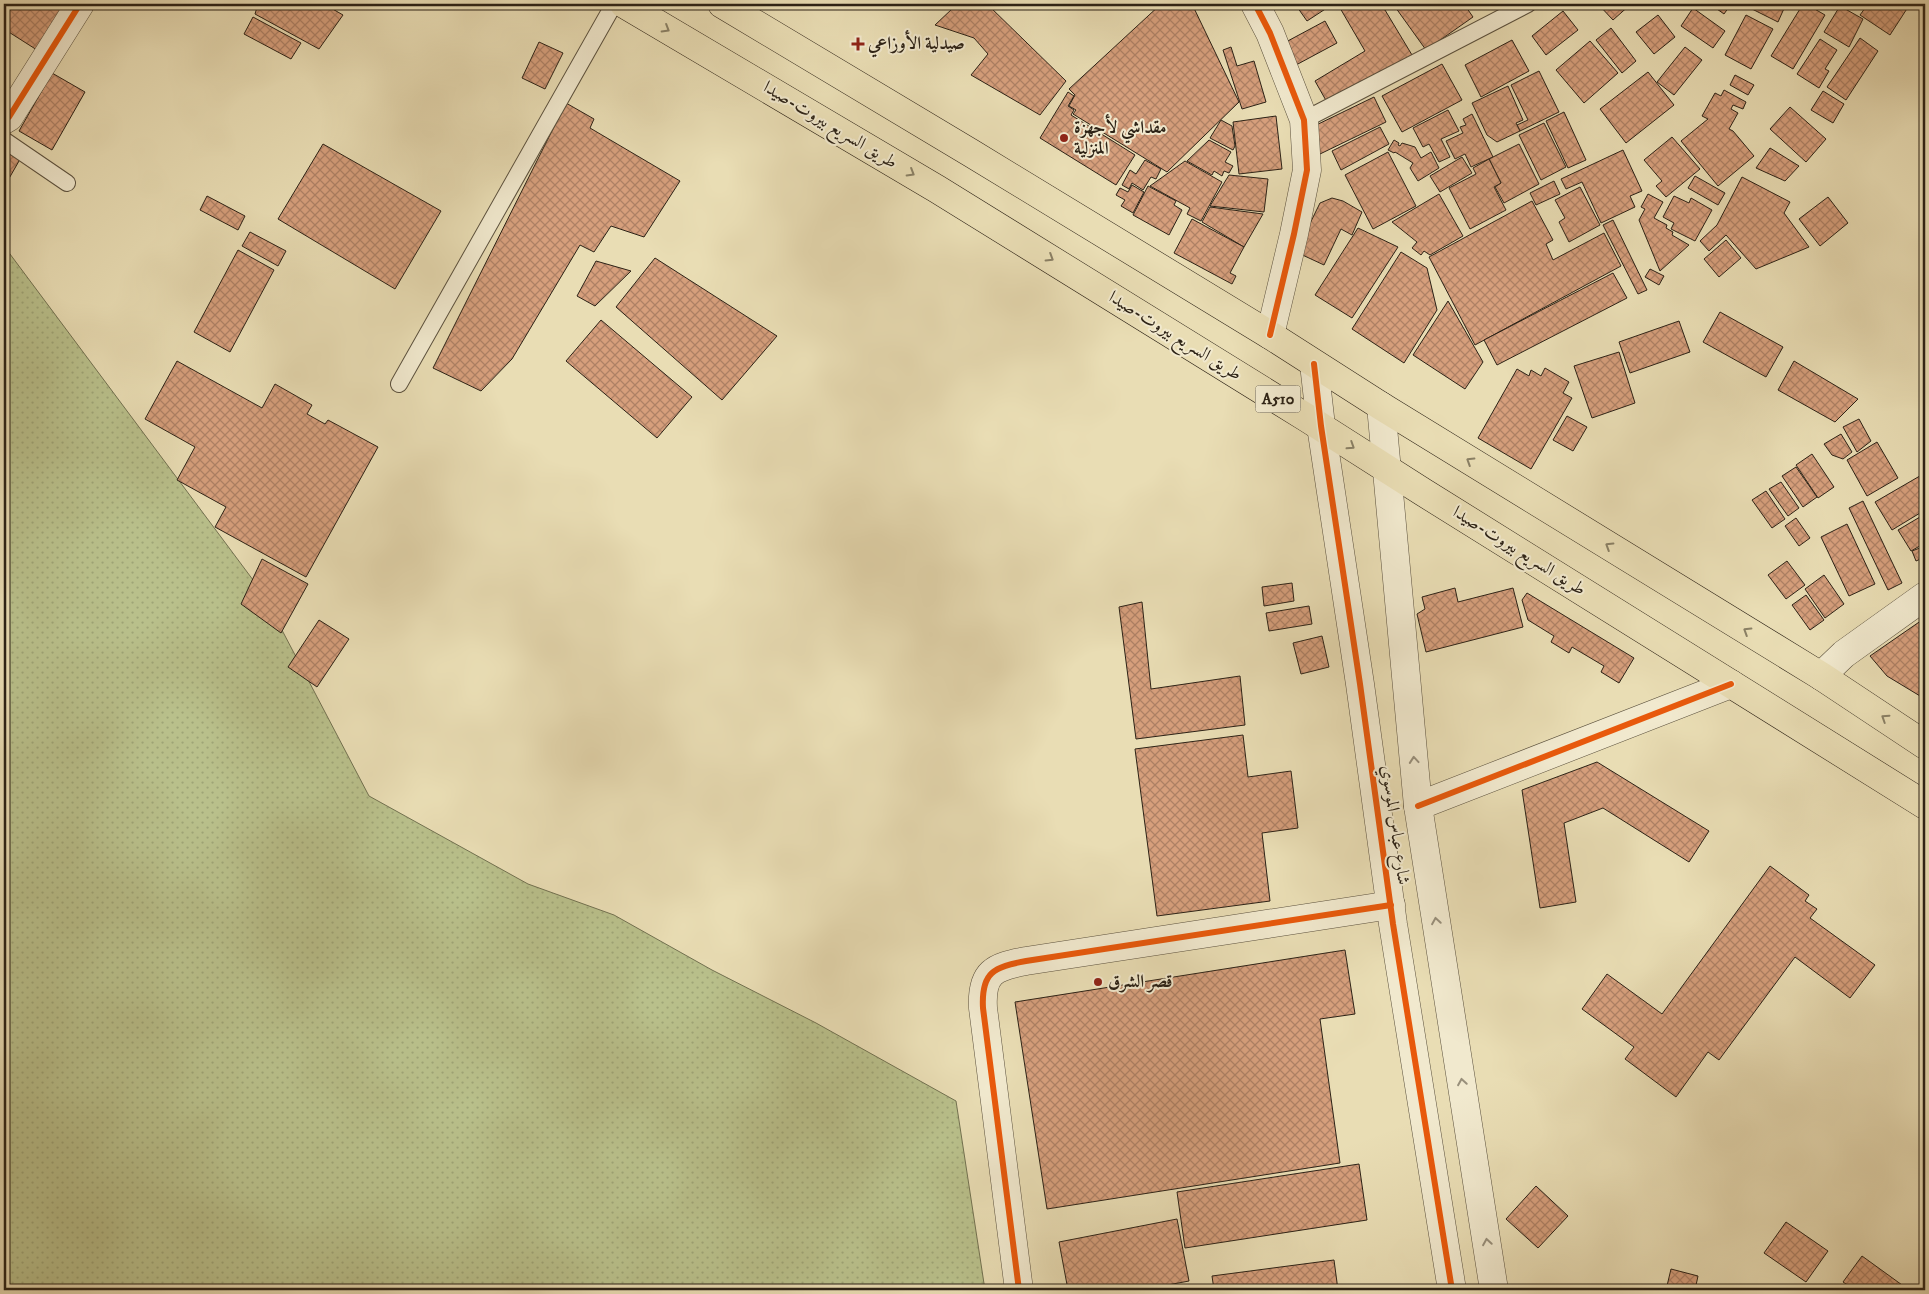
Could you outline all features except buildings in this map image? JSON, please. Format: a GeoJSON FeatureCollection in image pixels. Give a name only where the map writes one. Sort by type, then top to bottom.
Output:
{"type":"FeatureCollection","features":[{"type":"Feature","properties":{"kind":"highway","name":"طريق السريع بيروت-صيدا"},"geometry":{"type":"LineString","coordinates":[[624,4],[937,189],[1925,804]]}},
{"type":"Feature","properties":{"kind":"highway","name":"A510"},"geometry":{"type":"LineString","coordinates":[[722,4],[971,152],[1270,335],[1381,406],[1821,676],[1925,745]]}},
{"type":"Feature","properties":{"kind":"street"},"geometry":{"type":"LineString","coordinates":[[4,120],[9,117],[19,102],[80,4]]}},
{"type":"Feature","properties":{"kind":"street"},"geometry":{"type":"LineString","coordinates":[[1255,4],[1270,33],[1304,120],[1307,170],[1270,335]]}},
{"type":"Feature","properties":{"kind":"street","name":"شارع عباس الموسوي"},"geometry":{"type":"LineString","coordinates":[[1314,364],[1320,426],[1360,684],[1391,905],[1452,1290]]}},
{"type":"Feature","properties":{"kind":"street","name":"شارع عباس الموسوي"},"geometry":{"type":"LineString","coordinates":[[1381,406],[1418,806],[1494,1290]]}},
{"type":"Feature","properties":{"kind":"street"},"geometry":{"type":"LineString","coordinates":[[1821,676],[1844,654],[1925,596]]}},
{"type":"Feature","properties":{"kind":"street"},"geometry":{"type":"LineString","coordinates":[[1418,806],[1731,684]]}},
{"type":"Feature","properties":{"kind":"street"},"geometry":{"type":"LineString","coordinates":[[1019,1290],[982,1008],[984,984],[991,973],[1002,966],[1026,961],[1391,905]]}},
{"type":"Feature","properties":{"kind":"lane"},"geometry":{"type":"LineString","coordinates":[[400,384],[624,4]]}},
{"type":"Feature","properties":{"kind":"lane"},"geometry":{"type":"LineString","coordinates":[[1304,120],[1528,4]]}},
{"type":"Feature","properties":{"kind":"lane"},"geometry":{"type":"LineString","coordinates":[[4,140],[67,183]]}},
{"type":"Feature","properties":{"kind":"green space"},"geometry":{"type":"Polygon","coordinates":[[[4,246],[262,592],[369,796],[528,884],[614,915],[712,970],[816,1023],[956,1101],[985,1290],[4,1290],[4,246]]]}},
{"type":"Feature","properties":{"kind":"cycle path"},"geometry":{"type":"LineString","coordinates":[[4,120],[9,117],[80,4]]}},
{"type":"Feature","properties":{"kind":"cycle path"},"geometry":{"type":"LineString","coordinates":[[1255,4],[1270,33],[1304,120],[1307,170],[1270,335]]}},
{"type":"Feature","properties":{"kind":"cycle path"},"geometry":{"type":"LineString","coordinates":[[1314,364],[1321,426],[1360,684],[1393,924],[1452,1290]]}},
{"type":"Feature","properties":{"kind":"cycle path"},"geometry":{"type":"LineString","coordinates":[[1418,806],[1731,684]]}},
{"type":"Feature","properties":{"kind":"cycle path"},"geometry":{"type":"LineString","coordinates":[[1019,1290],[983,1008],[984,986],[992,973],[1006,966],[1026,961],[1391,905]]}},
{"type":"Feature","properties":{"kind":"place","name":"صيدلية الأوزاعي"},"geometry":{"type":"Point","coordinates":[858,44]}},
{"type":"Feature","properties":{"kind":"place","name":"مقداشي لأجهزة المنزلية"},"geometry":{"type":"Point","coordinates":[1064,138]}},
{"type":"Feature","properties":{"kind":"place","name":"قصر الشرق"},"geometry":{"type":"Point","coordinates":[1098,982]}}]}
